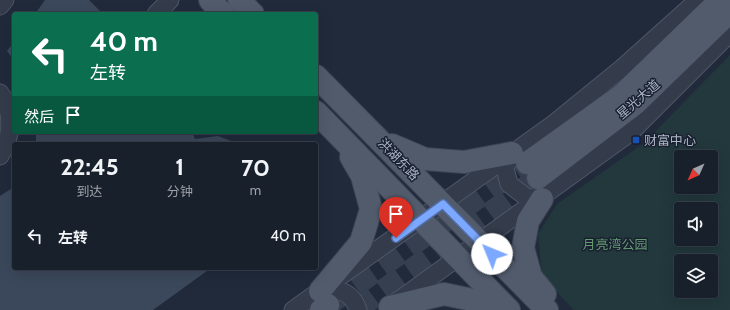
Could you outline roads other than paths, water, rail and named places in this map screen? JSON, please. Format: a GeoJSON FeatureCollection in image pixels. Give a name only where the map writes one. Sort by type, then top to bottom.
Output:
{"type":"FeatureCollection","features":[{"type":"Feature","properties":{"kind":"main road"},"geometry":{"type":"LineString","coordinates":[[210,0],[221,12]]}},
{"type":"Feature","properties":{"kind":"main road"},"geometry":{"type":"LineString","coordinates":[[239,0],[251,12]]}},
{"type":"Feature","properties":{"kind":"main road","name":"星光大道"},"geometry":{"type":"LineString","coordinates":[[530,173],[622,95],[720,0]]}},
{"type":"Feature","properties":{"kind":"main road","name":"星光大道"},"geometry":{"type":"LineString","coordinates":[[530,173],[635,104],[730,12]]}},
{"type":"Feature","properties":{"kind":"main road","name":"洪湖东路"},"geometry":{"type":"LineString","coordinates":[[318,78],[548,310]]}},
{"type":"Feature","properties":{"kind":"main road","name":"洪湖东路"},"geometry":{"type":"LineString","coordinates":[[318,114],[509,310]]}},
{"type":"Feature","properties":{"kind":"main road"},"geometry":{"type":"LineString","coordinates":[[323,302],[360,242],[371,208],[362,176],[336,132]]}},
{"type":"Feature","properties":{"kind":"main road"},"geometry":{"type":"LineString","coordinates":[[380,140],[424,159],[464,162],[530,173],[528,221],[523,248],[531,277],[559,310]]}},
{"type":"Feature","properties":{"kind":"main road"},"geometry":{"type":"LineString","coordinates":[[388,309],[444,294],[482,302],[495,310]]}},
{"type":"Feature","properties":{"kind":"street"},"geometry":{"type":"LineString","coordinates":[[0,6],[5,0]]}},
{"type":"Feature","properties":{"kind":"street"},"geometry":{"type":"LineString","coordinates":[[158,12],[170,0]]}},
{"type":"Feature","properties":{"kind":"street"},"geometry":{"type":"LineString","coordinates":[[388,309],[480,243],[530,173],[552,125],[622,68],[698,0]]}},
{"type":"Feature","properties":{"kind":"street"},"geometry":{"type":"LineString","coordinates":[[323,302],[421,220],[443,204],[530,173],[631,132],[730,32]]}},
{"type":"Feature","properties":{"kind":"street"},"geometry":{"type":"LineString","coordinates":[[0,93],[9,112],[10,130],[5,148],[0,156]]}},
{"type":"Feature","properties":{"kind":"street"},"geometry":{"type":"LineString","coordinates":[[293,310],[323,302],[339,289],[354,299],[358,310]]}},
{"type":"Feature","properties":{"kind":"tunnel"},"geometry":{"type":"LineString","coordinates":[[328,305],[527,163]]}},
{"type":"Feature","properties":{"kind":"tunnel"},"geometry":{"type":"LineString","coordinates":[[356,310],[538,178]]}},
{"type":"Feature","properties":{"kind":"place","name":"财富中心"},"geometry":{"type":"Point","coordinates":[636,140]}},
{"type":"Feature","properties":{"kind":"park label","name":"月亮湾公园"},"geometry":{"type":"Point","coordinates":[615,244]}}]}
